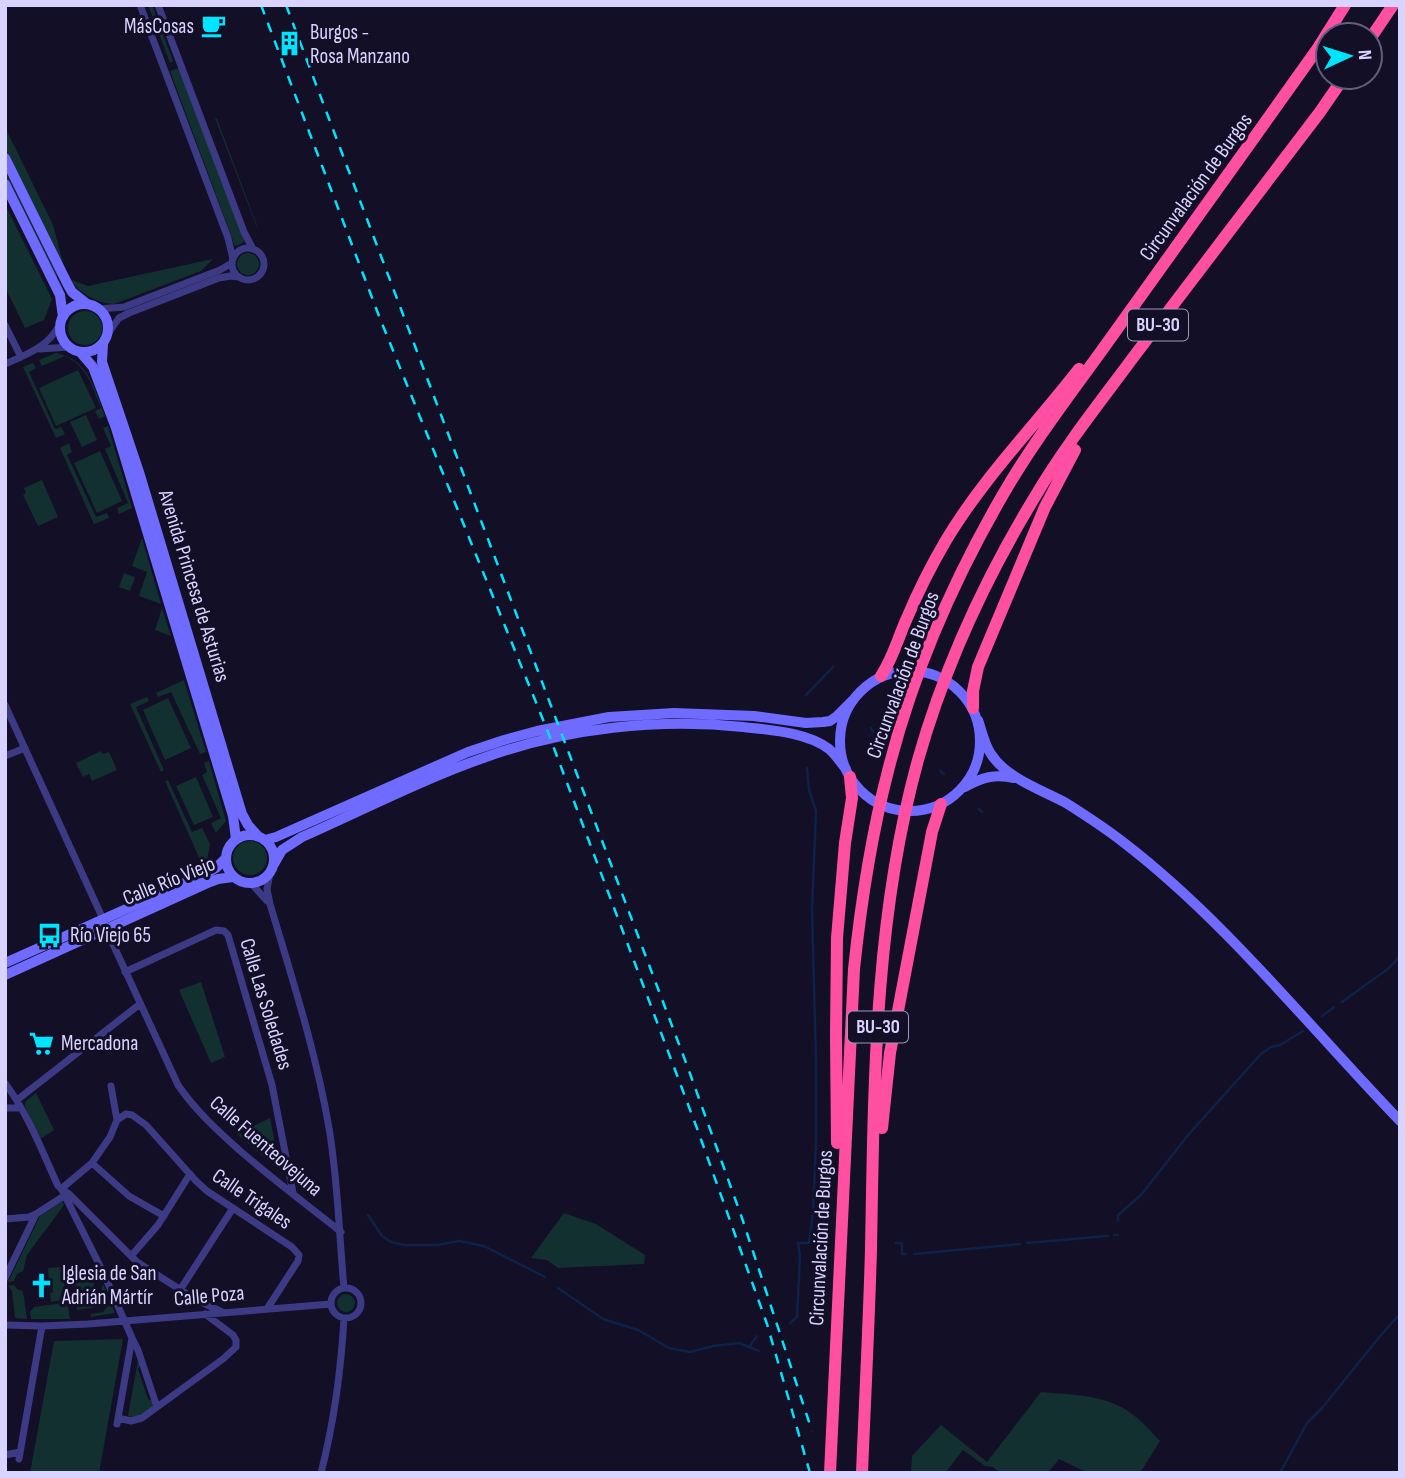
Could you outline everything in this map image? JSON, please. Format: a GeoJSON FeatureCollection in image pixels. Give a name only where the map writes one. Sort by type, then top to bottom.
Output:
{"type":"FeatureCollection","features":[{"type":"Feature","properties":{"kind":"highway","name":"Circunvalación de Burgos"},"geometry":{"type":"LineString","coordinates":[[830,1473],[854,969],[875,824],[910,699],[938,626],[1001,497],[1062,405],[1253,140],[1345,5]]}},
{"type":"Feature","properties":{"kind":"highway"},"geometry":{"type":"LineString","coordinates":[[1382,21],[1393,5]]}},
{"type":"Feature","properties":{"kind":"highway","name":"Circunvalación de Burgos"},"geometry":{"type":"LineString","coordinates":[[862,1473],[877,1052],[885,944],[902,828],[928,727],[973,615],[1037,493],[1100,402],[1334,91]]}},
{"type":"Feature","properties":{"kind":"highway"},"geometry":{"type":"LineString","coordinates":[[975,714],[973,691],[978,667],[1057,482],[1100,414],[1204,274],[1217,248]]}},
{"type":"Feature","properties":{"kind":"highway"},"geometry":{"type":"LineString","coordinates":[[881,676],[894,653],[906,618],[922,585],[968,506],[1114,323],[1130,311]]}},
{"type":"Feature","properties":{"kind":"highway"},"geometry":{"type":"LineString","coordinates":[[836,1321],[836,986],[840,894],[852,798],[848,773]]}},
{"type":"Feature","properties":{"kind":"highway"},"geometry":{"type":"LineString","coordinates":[[870,1278],[881,1129],[890,1053],[937,806]]}},
{"type":"Feature","properties":{"kind":"main road"},"geometry":{"type":"LineString","coordinates":[[5,158],[72,292],[86,304],[99,309],[105,316],[109,332],[103,344],[93,351],[81,353],[63,341],[60,332],[60,295],[5,184]]}},
{"type":"Feature","properties":{"kind":"main road"},"geometry":{"type":"LineString","coordinates":[[62,320],[73,307],[86,304]]}},
{"type":"Feature","properties":{"kind":"main road","name":"Avenida Princesa de Asturias"},"geometry":{"type":"LineString","coordinates":[[103,344],[102,362],[136,461],[242,814],[248,825],[262,838]]}},
{"type":"Feature","properties":{"kind":"main road","name":"Avenida Princesa de Asturias"},"geometry":{"type":"LineString","coordinates":[[81,353],[93,367],[120,440],[233,816],[236,839]]}},
{"type":"Feature","properties":{"kind":"main road"},"geometry":{"type":"LineString","coordinates":[[1018,778],[999,775],[986,777],[937,806],[916,811],[899,810],[882,806],[867,797],[831,751],[801,736],[705,724],[652,725],[539,736],[504,740],[468,752],[276,837],[248,835],[236,839],[229,847],[225,859],[233,877],[242,882],[261,881],[272,869],[282,850],[302,837],[442,774],[487,757],[539,736],[571,723],[609,717],[674,713],[754,716],[806,723],[830,721],[881,676],[902,671],[923,671],[943,678],[960,691],[975,714],[991,755],[1002,766],[1113,834],[1188,897],[1400,1121]]}},
{"type":"Feature","properties":{"kind":"main road"},"geometry":{"type":"LineString","coordinates":[[848,773],[841,754],[840,737],[843,721],[854,699]]}},
{"type":"Feature","properties":{"kind":"main road"},"geometry":{"type":"LineString","coordinates":[[960,791],[973,773],[980,752],[981,741],[975,714]]}},
{"type":"Feature","properties":{"kind":"main road"},"geometry":{"type":"LineString","coordinates":[[262,838],[274,851],[272,869]]}},
{"type":"Feature","properties":{"kind":"main road","name":"Calle Río Viejo"},"geometry":{"type":"LineString","coordinates":[[5,975],[207,873],[225,859]]}},
{"type":"Feature","properties":{"kind":"main road","name":"Calle Río Viejo"},"geometry":{"type":"LineString","coordinates":[[5,963],[218,879],[233,877]]}},
{"type":"Feature","properties":{"kind":"street"},"geometry":{"type":"LineString","coordinates":[[140,5],[228,238],[235,273],[248,280],[252,279],[263,270],[264,261],[253,249],[244,232],[158,5]]}},
{"type":"Feature","properties":{"kind":"street"},"geometry":{"type":"LineString","coordinates":[[99,309],[124,307],[213,273],[227,267],[239,251],[253,249]]}},
{"type":"Feature","properties":{"kind":"street"},"geometry":{"type":"LineString","coordinates":[[109,332],[115,322],[129,313],[219,278],[239,276]]}},
{"type":"Feature","properties":{"kind":"street"},"geometry":{"type":"LineString","coordinates":[[5,364],[39,349],[52,338],[62,320]]}},
{"type":"Feature","properties":{"kind":"street"},"geometry":{"type":"LineString","coordinates":[[5,325],[21,357]]}},
{"type":"Feature","properties":{"kind":"street"},"geometry":{"type":"LineString","coordinates":[[39,349],[69,347]]}},
{"type":"Feature","properties":{"kind":"street","name":"Calle Fuenteovejuna"},"geometry":{"type":"LineString","coordinates":[[5,705],[178,1085],[190,1103],[215,1128],[341,1231]]}},
{"type":"Feature","properties":{"kind":"street"},"geometry":{"type":"LineString","coordinates":[[5,756],[25,748]]}},
{"type":"Feature","properties":{"kind":"street"},"geometry":{"type":"LineString","coordinates":[[272,869],[267,889],[270,904],[320,1081],[336,1173],[344,1288]]}},
{"type":"Feature","properties":{"kind":"street"},"geometry":{"type":"LineString","coordinates":[[251,883],[270,904]]}},
{"type":"Feature","properties":{"kind":"street","name":"Calle Las Soledades"},"geometry":{"type":"LineString","coordinates":[[125,972],[216,930],[224,931],[228,935],[272,1084],[293,1194]]}},
{"type":"Feature","properties":{"kind":"street"},"geometry":{"type":"LineString","coordinates":[[17,1100],[140,1004]]}},
{"type":"Feature","properties":{"kind":"street"},"geometry":{"type":"LineString","coordinates":[[5,1083],[35,1133],[58,1186],[103,1272],[138,1350],[157,1407]]}},
{"type":"Feature","properties":{"kind":"street"},"geometry":{"type":"LineString","coordinates":[[5,1219],[36,1214],[92,1163],[110,1137],[117,1120],[111,1086]]}},
{"type":"Feature","properties":{"kind":"street"},"geometry":{"type":"LineString","coordinates":[[5,1108],[21,1108]]}},
{"type":"Feature","properties":{"kind":"street","name":"Calle Trigales"},"geometry":{"type":"LineString","coordinates":[[117,1120],[126,1114],[132,1115],[146,1125],[207,1191],[292,1247],[299,1255],[298,1261],[267,1309]]}},
{"type":"Feature","properties":{"kind":"street"},"geometry":{"type":"LineString","coordinates":[[92,1163],[129,1196],[164,1216]]}},
{"type":"Feature","properties":{"kind":"street"},"geometry":{"type":"LineString","coordinates":[[131,1256],[158,1225],[190,1174]]}},
{"type":"Feature","properties":{"kind":"street"},"geometry":{"type":"LineString","coordinates":[[63,1192],[69,1194],[147,1269],[195,1299],[222,1312]]}},
{"type":"Feature","properties":{"kind":"street"},"geometry":{"type":"LineString","coordinates":[[319,1214],[331,1213],[339,1204]]}},
{"type":"Feature","properties":{"kind":"street"},"geometry":{"type":"LineString","coordinates":[[180,1290],[233,1208]]}},
{"type":"Feature","properties":{"kind":"street"},"geometry":{"type":"LineString","coordinates":[[5,1278],[36,1214]]}},
{"type":"Feature","properties":{"kind":"street"},"geometry":{"type":"LineString","coordinates":[[344,1288],[355,1290],[362,1302],[360,1310],[351,1318],[334,1313],[331,1304],[333,1295],[344,1288]]}},
{"type":"Feature","properties":{"kind":"street","name":"Calle Poza"},"geometry":{"type":"LineString","coordinates":[[5,1325],[42,1326],[125,1321],[331,1304]]}},
{"type":"Feature","properties":{"kind":"street"},"geometry":{"type":"LineString","coordinates":[[132,1338],[118,1421],[136,1421],[232,1352],[236,1347],[233,1335],[204,1314]]}},
{"type":"Feature","properties":{"kind":"street"},"geometry":{"type":"LineString","coordinates":[[321,1473],[340,1380],[344,1318]]}},
{"type":"Feature","properties":{"kind":"street"},"geometry":{"type":"LineString","coordinates":[[5,1455],[19,1456],[42,1326]]}},
{"type":"Feature","properties":{"kind":"green space"},"geometry":{"type":"Polygon","coordinates":[[[148,5],[152,5],[173,61],[170,63],[148,5]]]}},
{"type":"Feature","properties":{"kind":"green space"},"geometry":{"type":"Polygon","coordinates":[[[179,68],[245,242],[235,246],[170,71],[179,68]]]}},
{"type":"Feature","properties":{"kind":"green space"},"geometry":{"type":"Polygon","coordinates":[[[215,118],[217,119],[258,228],[257,227],[215,118]]]}},
{"type":"Feature","properties":{"kind":"green space"},"geometry":{"type":"Polygon","coordinates":[[[6,129],[53,225],[65,270],[5,148],[6,129]]]}},
{"type":"Feature","properties":{"kind":"green space"},"geometry":{"type":"Polygon","coordinates":[[[5,170],[58,276],[56,277],[5,175],[5,170]]]}},
{"type":"Feature","properties":{"kind":"green space"},"geometry":{"type":"Polygon","coordinates":[[[5,204],[52,299],[44,320],[25,328],[5,287],[5,204]]]}},
{"type":"Feature","properties":{"kind":"green space"},"geometry":{"type":"Polygon","coordinates":[[[248,253],[256,256],[259,264],[256,272],[248,275],[240,272],[237,264],[240,256],[248,253]]]}},
{"type":"Feature","properties":{"kind":"green space"},"geometry":{"type":"Polygon","coordinates":[[[213,259],[201,271],[114,304],[100,302],[88,296],[69,279],[88,286],[213,259]]]}},
{"type":"Feature","properties":{"kind":"green space"},"geometry":{"type":"Polygon","coordinates":[[[85,311],[97,316],[102,328],[97,340],[85,345],[73,340],[68,328],[73,316],[85,311]]]}},
{"type":"Feature","properties":{"kind":"green space"},"geometry":{"type":"Polygon","coordinates":[[[56,353],[65,356],[42,366],[39,360],[56,353]]]}},
{"type":"Feature","properties":{"kind":"green space"},"geometry":{"type":"Polygon","coordinates":[[[66,357],[76,362],[84,369],[94,386],[105,416],[99,419],[95,411],[101,408],[84,372],[66,357]]]}},
{"type":"Feature","properties":{"kind":"green space"},"geometry":{"type":"Polygon","coordinates":[[[33,363],[36,368],[29,372],[55,429],[61,427],[65,434],[56,438],[23,367],[33,363]]]}},
{"type":"Feature","properties":{"kind":"green space"},"geometry":{"type":"Polygon","coordinates":[[[78,370],[96,408],[56,426],[39,388],[78,370]]]}},
{"type":"Feature","properties":{"kind":"green space"},"geometry":{"type":"Polygon","coordinates":[[[86,415],[97,440],[82,447],[70,422],[86,415]]]}},
{"type":"Feature","properties":{"kind":"green space"},"geometry":{"type":"Polygon","coordinates":[[[108,426],[132,508],[119,514],[117,508],[128,503],[105,449],[111,446],[103,428],[108,426]]]}},
{"type":"Feature","properties":{"kind":"green space"},"geometry":{"type":"Polygon","coordinates":[[[69,443],[72,452],[67,455],[96,517],[107,513],[109,518],[94,524],[60,448],[69,443]]]}},
{"type":"Feature","properties":{"kind":"green space"},"geometry":{"type":"Polygon","coordinates":[[[100,451],[122,501],[97,513],[74,463],[100,451]]]}},
{"type":"Feature","properties":{"kind":"green space"},"geometry":{"type":"Polygon","coordinates":[[[42,480],[58,517],[38,526],[23,495],[26,493],[24,488],[42,480]]]}},
{"type":"Feature","properties":{"kind":"green space"},"geometry":{"type":"Polygon","coordinates":[[[142,538],[161,604],[139,596],[147,572],[132,566],[142,538]]]}},
{"type":"Feature","properties":{"kind":"green space"},"geometry":{"type":"Polygon","coordinates":[[[124,573],[135,577],[130,591],[119,587],[124,573]]]}},
{"type":"Feature","properties":{"kind":"green space"},"geometry":{"type":"Polygon","coordinates":[[[162,608],[171,636],[155,630],[162,608]]]}},
{"type":"Feature","properties":{"kind":"green space"},"geometry":{"type":"Polygon","coordinates":[[[184,680],[206,752],[200,754],[171,692],[158,697],[156,693],[184,680]]]}},
{"type":"Feature","properties":{"kind":"green space"},"geometry":{"type":"Polygon","coordinates":[[[147,697],[149,701],[136,707],[164,770],[161,772],[130,704],[147,697]]]}},
{"type":"Feature","properties":{"kind":"green space"},"geometry":{"type":"Polygon","coordinates":[[[168,698],[191,748],[165,760],[143,710],[168,698]]]}},
{"type":"Feature","properties":{"kind":"green space"},"geometry":{"type":"Polygon","coordinates":[[[101,751],[103,754],[109,752],[117,770],[92,781],[89,774],[83,777],[76,763],[101,751]]]}},
{"type":"Feature","properties":{"kind":"green space"},"geometry":{"type":"Polygon","coordinates":[[[209,761],[226,821],[216,833],[211,823],[221,818],[202,775],[207,772],[204,763],[209,761]]]}},
{"type":"Feature","properties":{"kind":"green space"},"geometry":{"type":"Polygon","coordinates":[[[196,777],[213,817],[194,825],[176,786],[196,777]]]}},
{"type":"Feature","properties":{"kind":"green space"},"geometry":{"type":"Polygon","coordinates":[[[168,780],[192,832],[202,828],[210,844],[207,860],[201,862],[165,781],[168,780]]]}},
{"type":"Feature","properties":{"kind":"green space"},"geometry":{"type":"Polygon","coordinates":[[[250,841],[262,846],[267,858],[262,870],[250,875],[238,870],[233,858],[238,846],[250,841]]]}},
{"type":"Feature","properties":{"kind":"green space"},"geometry":{"type":"Polygon","coordinates":[[[201,982],[225,1057],[211,1063],[179,990],[201,982]]]}},
{"type":"Feature","properties":{"kind":"green space"},"geometry":{"type":"Polygon","coordinates":[[[36,1093],[54,1130],[40,1139],[25,1106],[25,1102],[36,1093]]]}},
{"type":"Feature","properties":{"kind":"green space"},"geometry":{"type":"Polygon","coordinates":[[[270,1118],[278,1158],[271,1163],[237,1134],[270,1118]]]}},
{"type":"Feature","properties":{"kind":"green space"},"geometry":{"type":"Polygon","coordinates":[[[62,1202],[64,1205],[27,1255],[23,1271],[17,1274],[14,1281],[8,1282],[40,1216],[62,1202]]]}},
{"type":"Feature","properties":{"kind":"green space"},"geometry":{"type":"Polygon","coordinates":[[[564,1213],[596,1224],[645,1255],[644,1264],[558,1268],[547,1260],[531,1258],[564,1213]]]}},
{"type":"Feature","properties":{"kind":"green space"},"geometry":{"type":"Polygon","coordinates":[[[62,1267],[66,1299],[51,1302],[50,1293],[53,1292],[48,1268],[62,1267]]]}},
{"type":"Feature","properties":{"kind":"green space"},"geometry":{"type":"Polygon","coordinates":[[[92,1271],[97,1307],[77,1310],[73,1273],[92,1271]]]}},
{"type":"Feature","properties":{"kind":"green space"},"geometry":{"type":"Polygon","coordinates":[[[103,1284],[115,1313],[91,1317],[91,1314],[103,1312],[108,1306],[108,1301],[101,1291],[103,1284]]]}},
{"type":"Feature","properties":{"kind":"green space"},"geometry":{"type":"Polygon","coordinates":[[[14,1285],[23,1291],[27,1319],[15,1318],[12,1291],[8,1286],[14,1285]]]}},
{"type":"Feature","properties":{"kind":"green space"},"geometry":{"type":"Polygon","coordinates":[[[342,1294],[350,1294],[355,1303],[353,1310],[342,1312],[337,1307],[337,1299],[342,1294]]]}},
{"type":"Feature","properties":{"kind":"green space"},"geometry":{"type":"Polygon","coordinates":[[[63,1303],[68,1307],[70,1319],[31,1319],[30,1312],[34,1307],[63,1303]]]}},
{"type":"Feature","properties":{"kind":"green space"},"geometry":{"type":"Polygon","coordinates":[[[123,1339],[99,1473],[30,1473],[54,1341],[123,1339]]]}},
{"type":"Feature","properties":{"kind":"green space"},"geometry":{"type":"Polygon","coordinates":[[[138,1360],[138,1369],[148,1399],[153,1405],[146,1413],[132,1417],[128,1416],[138,1360]]]}},
{"type":"Feature","properties":{"kind":"green space"},"geometry":{"type":"Polygon","coordinates":[[[1041,1392],[1086,1396],[1118,1405],[1137,1418],[1160,1441],[1140,1473],[1088,1473],[1059,1459],[1048,1473],[1000,1473],[963,1450],[945,1473],[911,1473],[912,1456],[941,1425],[987,1462],[1041,1392]]]}},
{"type":"Feature","properties":{"kind":"waterway"},"geometry":{"type":"LineString","coordinates":[[806,695],[833,667]]}},
{"type":"Feature","properties":{"kind":"waterway"},"geometry":{"type":"LineString","coordinates":[[871,728],[873,732]]}},
{"type":"Feature","properties":{"kind":"waterway"},"geometry":{"type":"LineString","coordinates":[[790,1323],[797,1317],[800,1257],[798,1243],[809,1243],[816,1142],[812,910],[816,811],[809,790],[807,768]]}},
{"type":"Feature","properties":{"kind":"waterway"},"geometry":{"type":"LineString","coordinates":[[940,771],[944,774]]}},
{"type":"Feature","properties":{"kind":"waterway"},"geometry":{"type":"LineString","coordinates":[[979,809],[982,812]]}},
{"type":"Feature","properties":{"kind":"waterway"},"geometry":{"type":"LineString","coordinates":[[1342,1002],[1389,968],[1400,956]]}},
{"type":"Feature","properties":{"kind":"waterway"},"geometry":{"type":"LineString","coordinates":[[1322,1016],[1334,1007]]}},
{"type":"Feature","properties":{"kind":"waterway"},"geometry":{"type":"LineString","coordinates":[[1118,1221],[1118,1215],[1141,1195],[1188,1135],[1261,1054],[1303,1031]]}},
{"type":"Feature","properties":{"kind":"waterway"},"geometry":{"type":"LineString","coordinates":[[368,1215],[382,1236],[391,1242],[404,1245],[437,1245],[459,1241],[484,1246],[545,1277]]}},
{"type":"Feature","properties":{"kind":"waterway"},"geometry":{"type":"LineString","coordinates":[[1027,1243],[1108,1236]]}},
{"type":"Feature","properties":{"kind":"waterway"},"geometry":{"type":"LineString","coordinates":[[896,1243],[902,1243],[902,1254],[906,1254]]}},
{"type":"Feature","properties":{"kind":"waterway"},"geometry":{"type":"LineString","coordinates":[[914,1254],[1020,1244]]}},
{"type":"Feature","properties":{"kind":"waterway"},"geometry":{"type":"LineString","coordinates":[[558,1288],[603,1319],[638,1330],[669,1348],[690,1352],[739,1343],[759,1351]]}},
{"type":"Feature","properties":{"kind":"waterway"},"geometry":{"type":"LineString","coordinates":[[1280,1473],[1307,1423],[1400,1314]]}},
{"type":"Feature","properties":{"kind":"waterway"},"geometry":{"type":"LineString","coordinates":[[749,1347],[757,1336]]}},
{"type":"Feature","properties":{"kind":"railway"},"geometry":{"type":"LineString","coordinates":[[261,5],[379,316],[546,727],[698,1131],[767,1324],[810,1473]]}},
{"type":"Feature","properties":{"kind":"railway"},"geometry":{"type":"LineString","coordinates":[[286,5],[688,1068],[742,1218],[812,1431]]}},
{"type":"Feature","properties":{"kind":"place","name":"MásCosas"},"geometry":{"type":"Point","coordinates":[214,26]}},
{"type":"Feature","properties":{"kind":"place","name":"Burgos - Rosa Manzano"},"geometry":{"type":"Point","coordinates":[290,44]}},
{"type":"Feature","properties":{"kind":"place","name":"Río Viejo 65"},"geometry":{"type":"Point","coordinates":[50,935]}},
{"type":"Feature","properties":{"kind":"place","name":"Mercadona"},"geometry":{"type":"Point","coordinates":[41,1043]}},
{"type":"Feature","properties":{"kind":"place","name":"Iglesia de San Adrián Mártír"},"geometry":{"type":"Point","coordinates":[42,1285]}}]}
